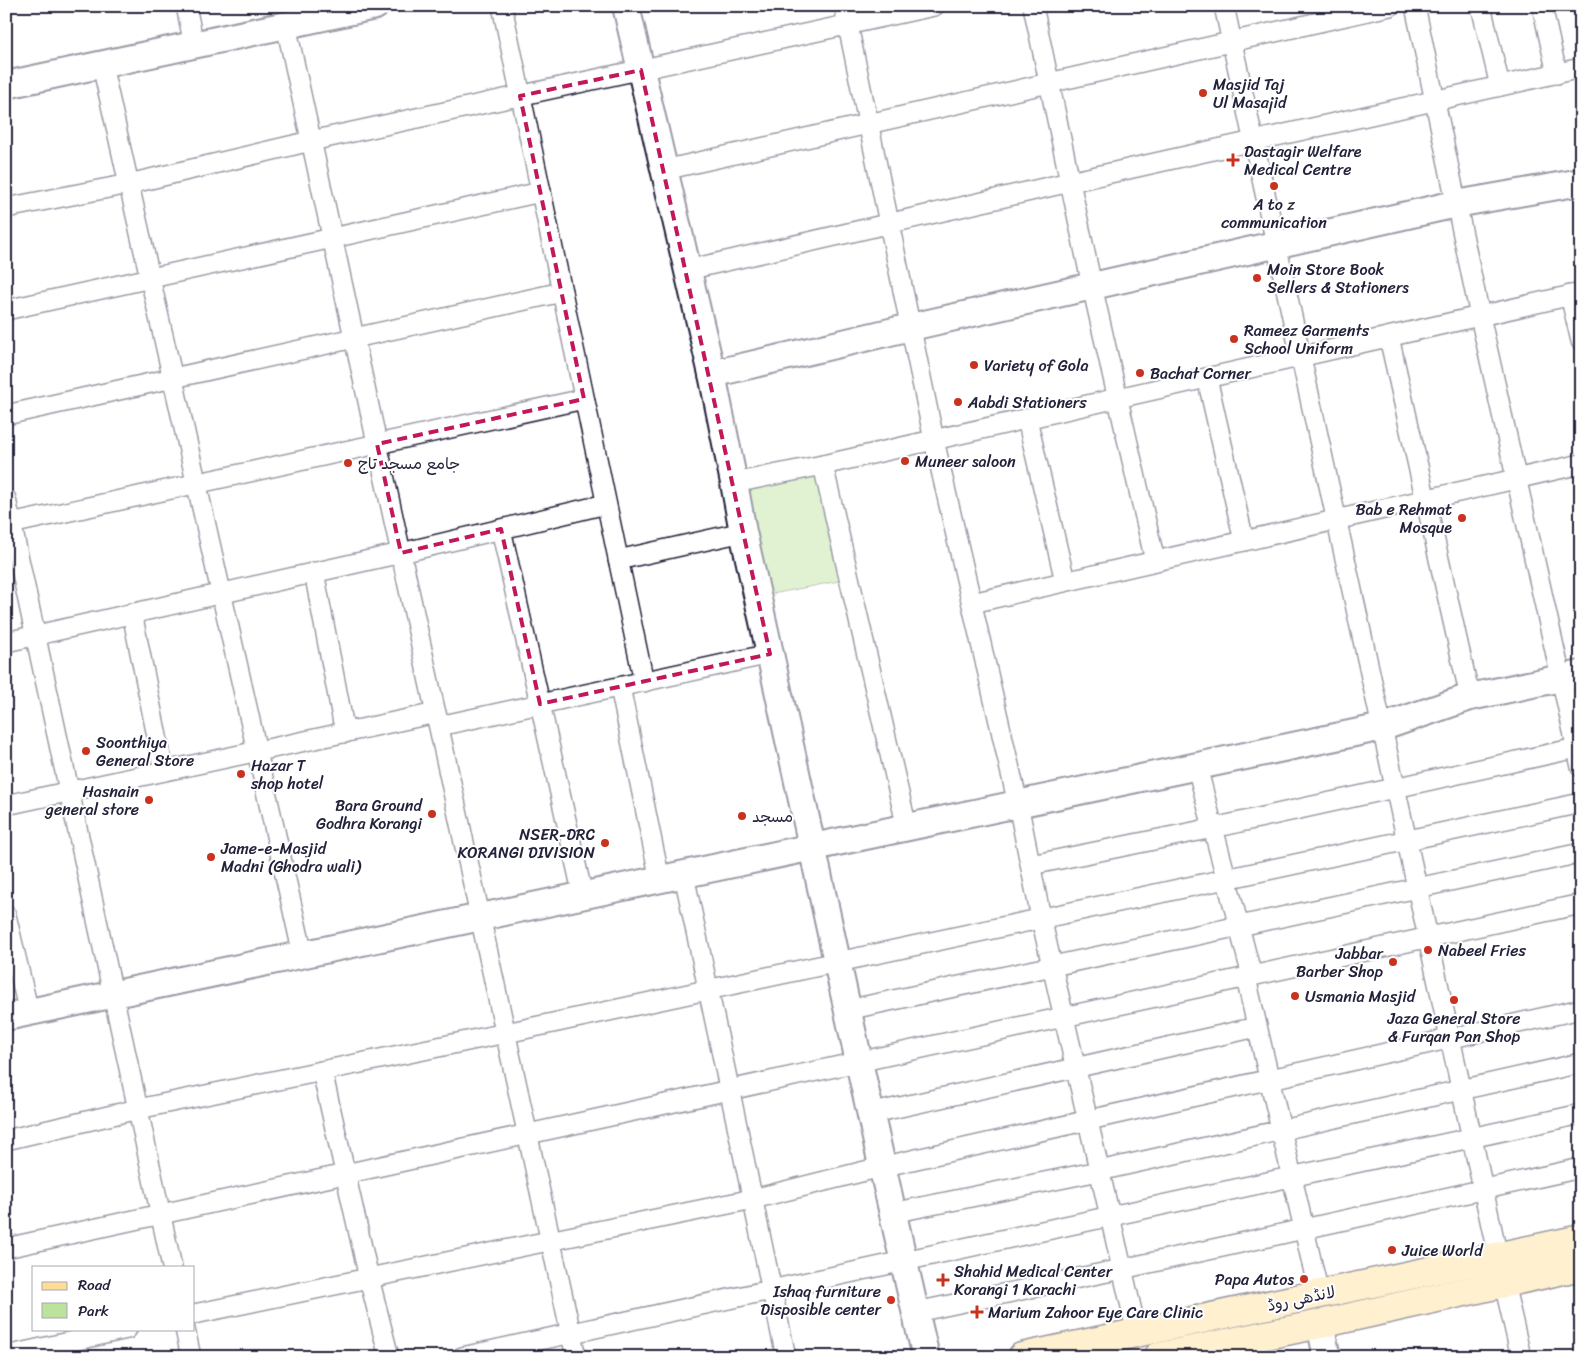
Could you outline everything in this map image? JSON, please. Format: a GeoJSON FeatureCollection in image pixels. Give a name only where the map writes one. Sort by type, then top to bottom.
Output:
{"type":"FeatureCollection","features":[{"type":"Feature","properties":{"kind":"main road","name":"لانڈھی روڈ"},"geometry":{"type":"LineString","coordinates":[[1022,1357],[1581,1239]]}},
{"type":"Feature","properties":{"kind":"main road","name":"لانڈھی روڈ"},"geometry":{"type":"LineString","coordinates":[[1158,1357],[1320,1324],[1581,1266]]}},
{"type":"Feature","properties":{"kind":"street"},"geometry":{"type":"LineString","coordinates":[[186,6],[194,45]]}},
{"type":"Feature","properties":{"kind":"street"},"geometry":{"type":"LineString","coordinates":[[6,85],[194,45],[291,18],[375,6]]}},
{"type":"Feature","properties":{"kind":"street"},"geometry":{"type":"LineString","coordinates":[[502,6],[644,682]]}},
{"type":"Feature","properties":{"kind":"street"},"geometry":{"type":"LineString","coordinates":[[626,6],[712,374],[742,532],[881,1167],[926,1357]]}},
{"type":"Feature","properties":{"kind":"street"},"geometry":{"type":"LineString","coordinates":[[844,6],[934,440],[1018,804],[1041,918],[1137,1332]]}},
{"type":"Feature","properties":{"kind":"street"},"geometry":{"type":"LineString","coordinates":[[6,208],[129,184],[312,141],[934,6]]}},
{"type":"Feature","properties":{"kind":"street"},"geometry":{"type":"LineString","coordinates":[[1034,6],[1092,286],[1155,561]]}},
{"type":"Feature","properties":{"kind":"street"},"geometry":{"type":"LineString","coordinates":[[1224,6],[1498,1257]]}},
{"type":"Feature","properties":{"kind":"street"},"geometry":{"type":"LineString","coordinates":[[664,170],[1390,6]]}},
{"type":"Feature","properties":{"kind":"street"},"geometry":{"type":"LineString","coordinates":[[1415,6],[1480,316],[1517,478],[1571,676],[1581,767]]}},
{"type":"Feature","properties":{"kind":"street"},"geometry":{"type":"LineString","coordinates":[[1481,6],[1500,86]]}},
{"type":"Feature","properties":{"kind":"street"},"geometry":{"type":"LineString","coordinates":[[1542,6],[1557,74]]}},
{"type":"Feature","properties":{"kind":"street"},"geometry":{"type":"LineString","coordinates":[[291,18],[312,141],[576,1357]]}},
{"type":"Feature","properties":{"kind":"street"},"geometry":{"type":"LineString","coordinates":[[102,65],[303,955]]}},
{"type":"Feature","properties":{"kind":"street"},"geometry":{"type":"LineString","coordinates":[[687,270],[1581,68]]}},
{"type":"Feature","properties":{"kind":"street"},"geometry":{"type":"LineString","coordinates":[[712,374],[910,327],[1456,204],[1581,182]]}},
{"type":"Feature","properties":{"kind":"street"},"geometry":{"type":"LineString","coordinates":[[6,310],[541,192]]}},
{"type":"Feature","properties":{"kind":"street"},"geometry":{"type":"LineString","coordinates":[[6,415],[562,292]]}},
{"type":"Feature","properties":{"kind":"street"},"geometry":{"type":"LineString","coordinates":[[734,483],[823,466],[1576,294],[1581,342]]}},
{"type":"Feature","properties":{"kind":"street"},"geometry":{"type":"LineString","coordinates":[[1389,337],[1470,697]]}},
{"type":"Feature","properties":{"kind":"street"},"geometry":{"type":"LineString","coordinates":[[1206,378],[1244,541]]}},
{"type":"Feature","properties":{"kind":"street"},"geometry":{"type":"LineString","coordinates":[[9,524],[584,399]]}},
{"type":"Feature","properties":{"kind":"street"},"geometry":{"type":"LineString","coordinates":[[1027,419],[1065,581]]}},
{"type":"Feature","properties":{"kind":"street"},"geometry":{"type":"LineString","coordinates":[[972,603],[1581,464]]}},
{"type":"Feature","properties":{"kind":"street"},"geometry":{"type":"LineString","coordinates":[[823,466],[907,828]]}},
{"type":"Feature","properties":{"kind":"street"},"geometry":{"type":"LineString","coordinates":[[6,499],[9,524],[36,635],[172,1266]]}},
{"type":"Feature","properties":{"kind":"street"},"geometry":{"type":"LineString","coordinates":[[6,642],[401,553],[606,504]]}},
{"type":"Feature","properties":{"kind":"street"},"geometry":{"type":"LineString","coordinates":[[501,529],[582,896]]}},
{"type":"Feature","properties":{"kind":"street"},"geometry":{"type":"LineString","coordinates":[[618,560],[742,532]]}},
{"type":"Feature","properties":{"kind":"street"},"geometry":{"type":"LineString","coordinates":[[314,572],[345,733]]}},
{"type":"Feature","properties":{"kind":"street"},"geometry":{"type":"LineString","coordinates":[[132,613],[164,771]]}},
{"type":"Feature","properties":{"kind":"street"},"geometry":{"type":"LineString","coordinates":[[6,805],[345,733],[540,704],[770,654]]}},
{"type":"Feature","properties":{"kind":"street"},"geometry":{"type":"LineString","coordinates":[[6,915],[18,1015],[1383,727],[1470,697],[1571,676]]}},
{"type":"Feature","properties":{"kind":"street"},"geometry":{"type":"LineString","coordinates":[[620,687],[672,877],[708,989],[786,1357]]}},
{"type":"Feature","properties":{"kind":"street"},"geometry":{"type":"LineString","coordinates":[[1031,865],[1213,828],[1579,748]]}},
{"type":"Feature","properties":{"kind":"street"},"geometry":{"type":"LineString","coordinates":[[1197,767],[1239,927],[1257,1027],[1319,1294]]}},
{"type":"Feature","properties":{"kind":"street"},"geometry":{"type":"LineString","coordinates":[[6,1140],[138,1109],[506,1033],[1581,803]]}},
{"type":"Feature","properties":{"kind":"street"},"geometry":{"type":"LineString","coordinates":[[847,1010],[1581,853]]}},
{"type":"Feature","properties":{"kind":"street"},"geometry":{"type":"LineString","coordinates":[[6,1248],[346,1176],[528,1134],[1581,904]]}},
{"type":"Feature","properties":{"kind":"street"},"geometry":{"type":"LineString","coordinates":[[195,1314],[753,1199],[881,1167],[1581,1009]]}},
{"type":"Feature","properties":{"kind":"street"},"geometry":{"type":"LineString","coordinates":[[870,1114],[1257,1027]]}},
{"type":"Feature","properties":{"kind":"street"},"geometry":{"type":"LineString","coordinates":[[892,1213],[1281,1131],[1581,1063]]}},
{"type":"Feature","properties":{"kind":"street"},"geometry":{"type":"LineString","coordinates":[[322,1071],[389,1357]]}},
{"type":"Feature","properties":{"kind":"street"},"geometry":{"type":"LineString","coordinates":[[462,1357],[1581,1114]]}},
{"type":"Feature","properties":{"kind":"street"},"geometry":{"type":"LineString","coordinates":[[916,1312],[1122,1269],[1581,1168]]}},
{"type":"Feature","properties":{"kind":"street"},"geometry":{"type":"LineString","coordinates":[[1504,1283],[1521,1357]]}},
{"type":"Feature","properties":{"kind":"street"},"geometry":{"type":"LineString","coordinates":[[1320,1324],[1327,1357]]}},
{"type":"Feature","properties":{"kind":"street"},"geometry":{"type":"LineString","coordinates":[[7,1351],[122,1330]]}},
{"type":"Feature","properties":{"kind":"street"},"geometry":{"type":"LineString","coordinates":[[185,1330],[191,1357]]}},
{"type":"Feature","properties":{"kind":"highlighted area"},"geometry":{"type":"Polygon","coordinates":[[[641,70],[770,654],[540,704],[501,529],[401,553],[377,444],[584,399],[520,96],[641,70]]]}},
{"type":"Feature","properties":{"kind":"green space"},"geometry":{"type":"Polygon","coordinates":[[[823,465],[849,579],[757,597],[734,483],[823,465]]]}},
{"type":"Feature","properties":{"kind":"place","name":"Masjid Taj Ul Masajid"},"geometry":{"type":"Point","coordinates":[1203,93]}},
{"type":"Feature","properties":{"kind":"place","name":"Dastagir Welfare Medical Centre"},"geometry":{"type":"Point","coordinates":[1233,160]}},
{"type":"Feature","properties":{"kind":"place","name":"A to z communication"},"geometry":{"type":"Point","coordinates":[1274,186]}},
{"type":"Feature","properties":{"kind":"place","name":"Moin Store Book Sellers & Stationers"},"geometry":{"type":"Point","coordinates":[1257,278]}},
{"type":"Feature","properties":{"kind":"place","name":"Rameez Garments School Uniform"},"geometry":{"type":"Point","coordinates":[1234,339]}},
{"type":"Feature","properties":{"kind":"place","name":"Variety of Gola"},"geometry":{"type":"Point","coordinates":[974,365]}},
{"type":"Feature","properties":{"kind":"place","name":"Bachat Corner"},"geometry":{"type":"Point","coordinates":[1140,373]}},
{"type":"Feature","properties":{"kind":"place","name":"Aabdi Stationers"},"geometry":{"type":"Point","coordinates":[958,402]}},
{"type":"Feature","properties":{"kind":"place","name":"Muneer saloon"},"geometry":{"type":"Point","coordinates":[905,461]}},
{"type":"Feature","properties":{"kind":"place","name":"جامع مسجد تاج"},"geometry":{"type":"Point","coordinates":[348,463]}},
{"type":"Feature","properties":{"kind":"place","name":"Bab e Rehmat Mosque"},"geometry":{"type":"Point","coordinates":[1462,518]}},
{"type":"Feature","properties":{"kind":"place","name":"Soonthiya General Store"},"geometry":{"type":"Point","coordinates":[86,751]}},
{"type":"Feature","properties":{"kind":"place","name":"Hazar T shop hotel"},"geometry":{"type":"Point","coordinates":[241,774]}},
{"type":"Feature","properties":{"kind":"place","name":"Hasnain general store"},"geometry":{"type":"Point","coordinates":[149,800]}},
{"type":"Feature","properties":{"kind":"place","name":"Bara Ground Godhra Korangi"},"geometry":{"type":"Point","coordinates":[432,814]}},
{"type":"Feature","properties":{"kind":"place","name":"مسجد"},"geometry":{"type":"Point","coordinates":[742,816]}},
{"type":"Feature","properties":{"kind":"place","name":"NSER-DRC KORANGI DIVISION"},"geometry":{"type":"Point","coordinates":[605,843]}},
{"type":"Feature","properties":{"kind":"place","name":"Jame-e-Masjid Madni (Ghodra wali)"},"geometry":{"type":"Point","coordinates":[211,857]}},
{"type":"Feature","properties":{"kind":"place","name":"Nabeel Fries"},"geometry":{"type":"Point","coordinates":[1428,950]}},
{"type":"Feature","properties":{"kind":"place","name":"Jabbar Barber Shop"},"geometry":{"type":"Point","coordinates":[1393,962]}},
{"type":"Feature","properties":{"kind":"place","name":"Usmania Masjid"},"geometry":{"type":"Point","coordinates":[1295,996]}},
{"type":"Feature","properties":{"kind":"place","name":"Jaza General Store & Furqan Pan Shop"},"geometry":{"type":"Point","coordinates":[1454,1000]}},
{"type":"Feature","properties":{"kind":"place","name":"Juice World"},"geometry":{"type":"Point","coordinates":[1392,1250]}},
{"type":"Feature","properties":{"kind":"place","name":"Papa Autos"},"geometry":{"type":"Point","coordinates":[1304,1279]}},
{"type":"Feature","properties":{"kind":"place","name":"Shahid Medical Center Korangi 1 Karachi"},"geometry":{"type":"Point","coordinates":[943,1280]}},
{"type":"Feature","properties":{"kind":"place","name":"Ishaq furniture Disposible center"},"geometry":{"type":"Point","coordinates":[891,1300]}},
{"type":"Feature","properties":{"kind":"place","name":"Marium Zahoor Eye Care Clinic"},"geometry":{"type":"Point","coordinates":[977,1312]}}]}
